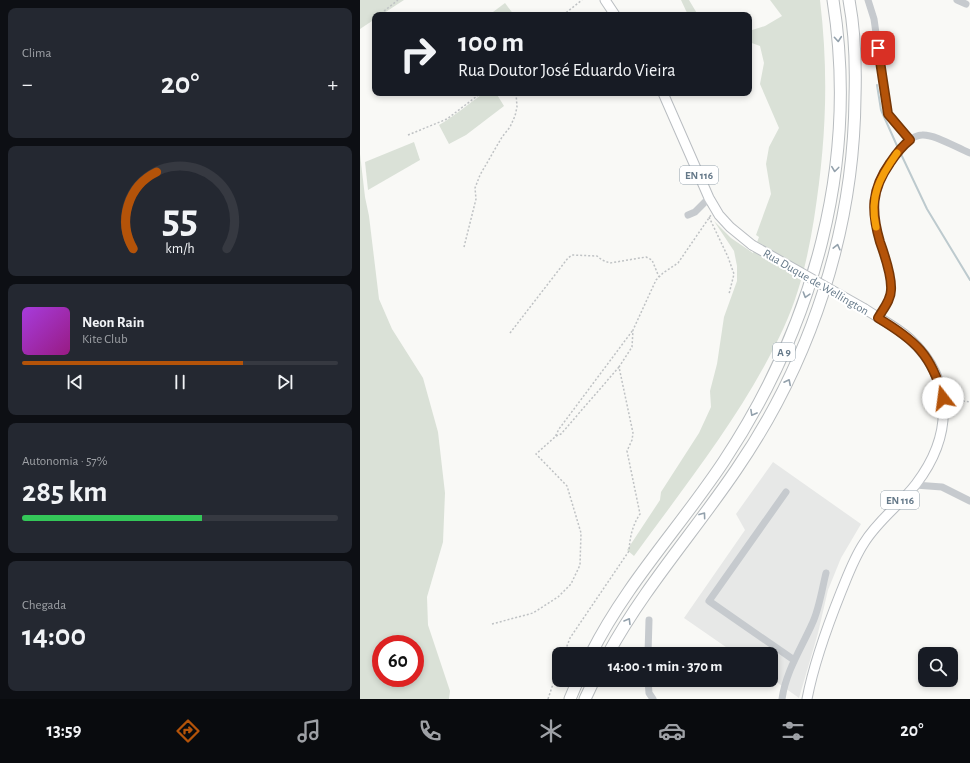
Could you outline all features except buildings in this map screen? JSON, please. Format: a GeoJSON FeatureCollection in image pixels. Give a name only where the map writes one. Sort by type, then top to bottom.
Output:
{"type":"FeatureCollection","features":[{"type":"Feature","properties":{"kind":"highway","name":"A 9"},"geometry":{"type":"LineString","coordinates":[[595,647],[622,600],[723,462],[752,416],[778,366],[801,312],[819,252],[826,222],[833,187],[837,154],[840,82],[838,43],[833,0]]}},
{"type":"Feature","properties":{"kind":"highway","name":"A 9"},"geometry":{"type":"LineString","coordinates":[[612,647],[635,609],[736,470],[766,424],[791,376],[816,317],[842,224],[852,154],[856,80],[854,41],[849,0]]}},
{"type":"Feature","properties":{"kind":"highway"},"geometry":{"type":"LineString","coordinates":[[570,699],[575,687]]}},
{"type":"Feature","properties":{"kind":"highway"},"geometry":{"type":"LineString","coordinates":[[585,699],[591,687]]}},
{"type":"Feature","properties":{"kind":"main road"},"geometry":{"type":"LineString","coordinates":[[605,0],[613,12]]}},
{"type":"Feature","properties":{"kind":"main road","name":"Rua Duque de Wellington"},"geometry":{"type":"LineString","coordinates":[[664,96],[708,198],[730,228],[752,245],[865,309],[909,338],[922,350],[939,381],[943,398],[944,418],[940,439],[936,450],[928,467],[915,485],[878,524],[864,542],[857,555],[824,638],[807,699]]}},
{"type":"Feature","properties":{"kind":"street"},"geometry":{"type":"LineString","coordinates":[[868,0],[874,20],[887,111],[890,117],[910,140]]}},
{"type":"Feature","properties":{"kind":"street"},"geometry":{"type":"LineString","coordinates":[[957,0],[966,4]]}},
{"type":"Feature","properties":{"kind":"street"},"geometry":{"type":"LineString","coordinates":[[878,318],[887,302],[891,290],[885,255],[874,217],[874,203],[879,181],[902,146],[920,135],[928,135],[970,153]]}},
{"type":"Feature","properties":{"kind":"street"},"geometry":{"type":"LineString","coordinates":[[688,214],[695,212],[708,198]]}},
{"type":"Feature","properties":{"kind":"street"},"geometry":{"type":"LineString","coordinates":[[915,485],[942,487],[970,501]]}},
{"type":"Feature","properties":{"kind":"street"},"geometry":{"type":"LineString","coordinates":[[786,492],[710,601],[794,660]]}},
{"type":"Feature","properties":{"kind":"street"},"geometry":{"type":"LineString","coordinates":[[782,699],[787,676],[813,623],[826,574]]}},
{"type":"Feature","properties":{"kind":"street"},"geometry":{"type":"LineString","coordinates":[[648,647],[649,620]]}},
{"type":"Feature","properties":{"kind":"street"},"geometry":{"type":"LineString","coordinates":[[649,687],[649,693],[653,699]]}},
{"type":"Feature","properties":{"kind":"path"},"geometry":{"type":"LineString","coordinates":[[384,11],[398,0]]}},
{"type":"Feature","properties":{"kind":"path"},"geometry":{"type":"LineString","coordinates":[[566,12],[582,0]]}},
{"type":"Feature","properties":{"kind":"path"},"geometry":{"type":"LineString","coordinates":[[408,135],[446,119],[476,96]]}},
{"type":"Feature","properties":{"kind":"path"},"geometry":{"type":"LineString","coordinates":[[464,247],[476,199],[476,188],[480,175],[502,137],[510,127],[517,107],[516,96]]}},
{"type":"Feature","properties":{"kind":"path"},"geometry":{"type":"LineString","coordinates":[[555,437],[559,429],[633,330],[656,280],[678,263],[709,217],[716,210]]}},
{"type":"Feature","properties":{"kind":"path"},"geometry":{"type":"LineString","coordinates":[[709,217],[728,257],[734,274],[729,294]]}},
{"type":"Feature","properties":{"kind":"path"},"geometry":{"type":"LineString","coordinates":[[510,333],[568,258],[572,256],[597,256],[610,263],[646,257],[652,260],[659,277]]}},
{"type":"Feature","properties":{"kind":"path"},"geometry":{"type":"LineString","coordinates":[[492,624],[533,613],[558,597],[571,584],[580,565],[581,533],[567,486],[536,454],[555,437],[561,434],[619,367],[632,347],[633,330]]}},
{"type":"Feature","properties":{"kind":"path"},"geometry":{"type":"LineString","coordinates":[[567,647],[570,638],[580,622],[629,551],[633,526],[640,514],[627,451],[632,440],[633,433],[619,367]]}},
{"type":"Feature","properties":{"kind":"path"},"geometry":{"type":"LineString","coordinates":[[943,398],[970,402]]}},
{"type":"Feature","properties":{"kind":"path"},"geometry":{"type":"LineString","coordinates":[[548,699],[552,687]]}},
{"type":"Feature","properties":{"kind":"shaded area"},"geometry":{"type":"Polygon","coordinates":[[[360,0],[404,0],[386,12],[372,12],[372,21],[360,29],[360,0]]]}},
{"type":"Feature","properties":{"kind":"shaded area"},"geometry":{"type":"Polygon","coordinates":[[[681,0],[689,0],[696,12],[687,12],[681,0]]]}},
{"type":"Feature","properties":{"kind":"shaded area"},"geometry":{"type":"Polygon","coordinates":[[[770,0],[820,0],[825,56],[824,136],[812,233],[799,287],[784,327],[752,388],[715,445],[634,556],[627,550],[660,500],[661,492],[699,433],[711,407],[710,391],[717,364],[724,317],[737,281],[737,266],[734,251],[714,221],[731,238],[753,253],[759,237],[756,235],[771,194],[766,164],[769,147],[779,128],[760,84],[764,63],[760,46],[752,43],[752,30],[765,26],[782,16],[770,0]]]}},
{"type":"Feature","properties":{"kind":"shaded area"},"geometry":{"type":"Polygon","coordinates":[[[505,3],[512,12],[493,12],[505,3]]]}},
{"type":"Feature","properties":{"kind":"shaded area"},"geometry":{"type":"Polygon","coordinates":[[[480,96],[498,96],[504,106],[466,135],[449,144],[439,125],[451,118],[480,96]]]}},
{"type":"Feature","properties":{"kind":"shaded area"},"geometry":{"type":"Polygon","coordinates":[[[414,142],[420,160],[368,190],[365,162],[414,142]]]}},
{"type":"Feature","properties":{"kind":"shaded area"},"geometry":{"type":"Polygon","coordinates":[[[360,154],[379,299],[392,329],[423,378],[438,432],[445,493],[443,542],[427,597],[428,625],[450,691],[449,699],[360,699],[360,154]]]}},
{"type":"Feature","properties":{"kind":"shaded area"},"geometry":{"type":"Polygon","coordinates":[[[773,462],[861,524],[841,558],[828,590],[818,633],[799,698],[778,683],[778,647],[726,647],[684,618],[745,530],[736,514],[773,462]]]}},
{"type":"Feature","properties":{"kind":"waterway"},"geometry":{"type":"LineString","coordinates":[[877,85],[881,110],[898,148]]}},
{"type":"Feature","properties":{"kind":"waterway"},"geometry":{"type":"LineString","coordinates":[[900,152],[927,209],[970,280]]}},
{"type":"Feature","properties":{"kind":"slow traffic"},"geometry":{"type":"LineString","coordinates":[[876,227],[874,203],[879,181],[897,153]]}},
{"type":"Feature","properties":{"kind":"route"},"geometry":{"type":"LineString","coordinates":[[878,48],[888,114],[910,140],[902,146],[887,167],[879,181],[875,197],[874,217],[891,283],[890,295],[878,318],[897,329],[922,350],[939,381],[943,398]]}}]}
